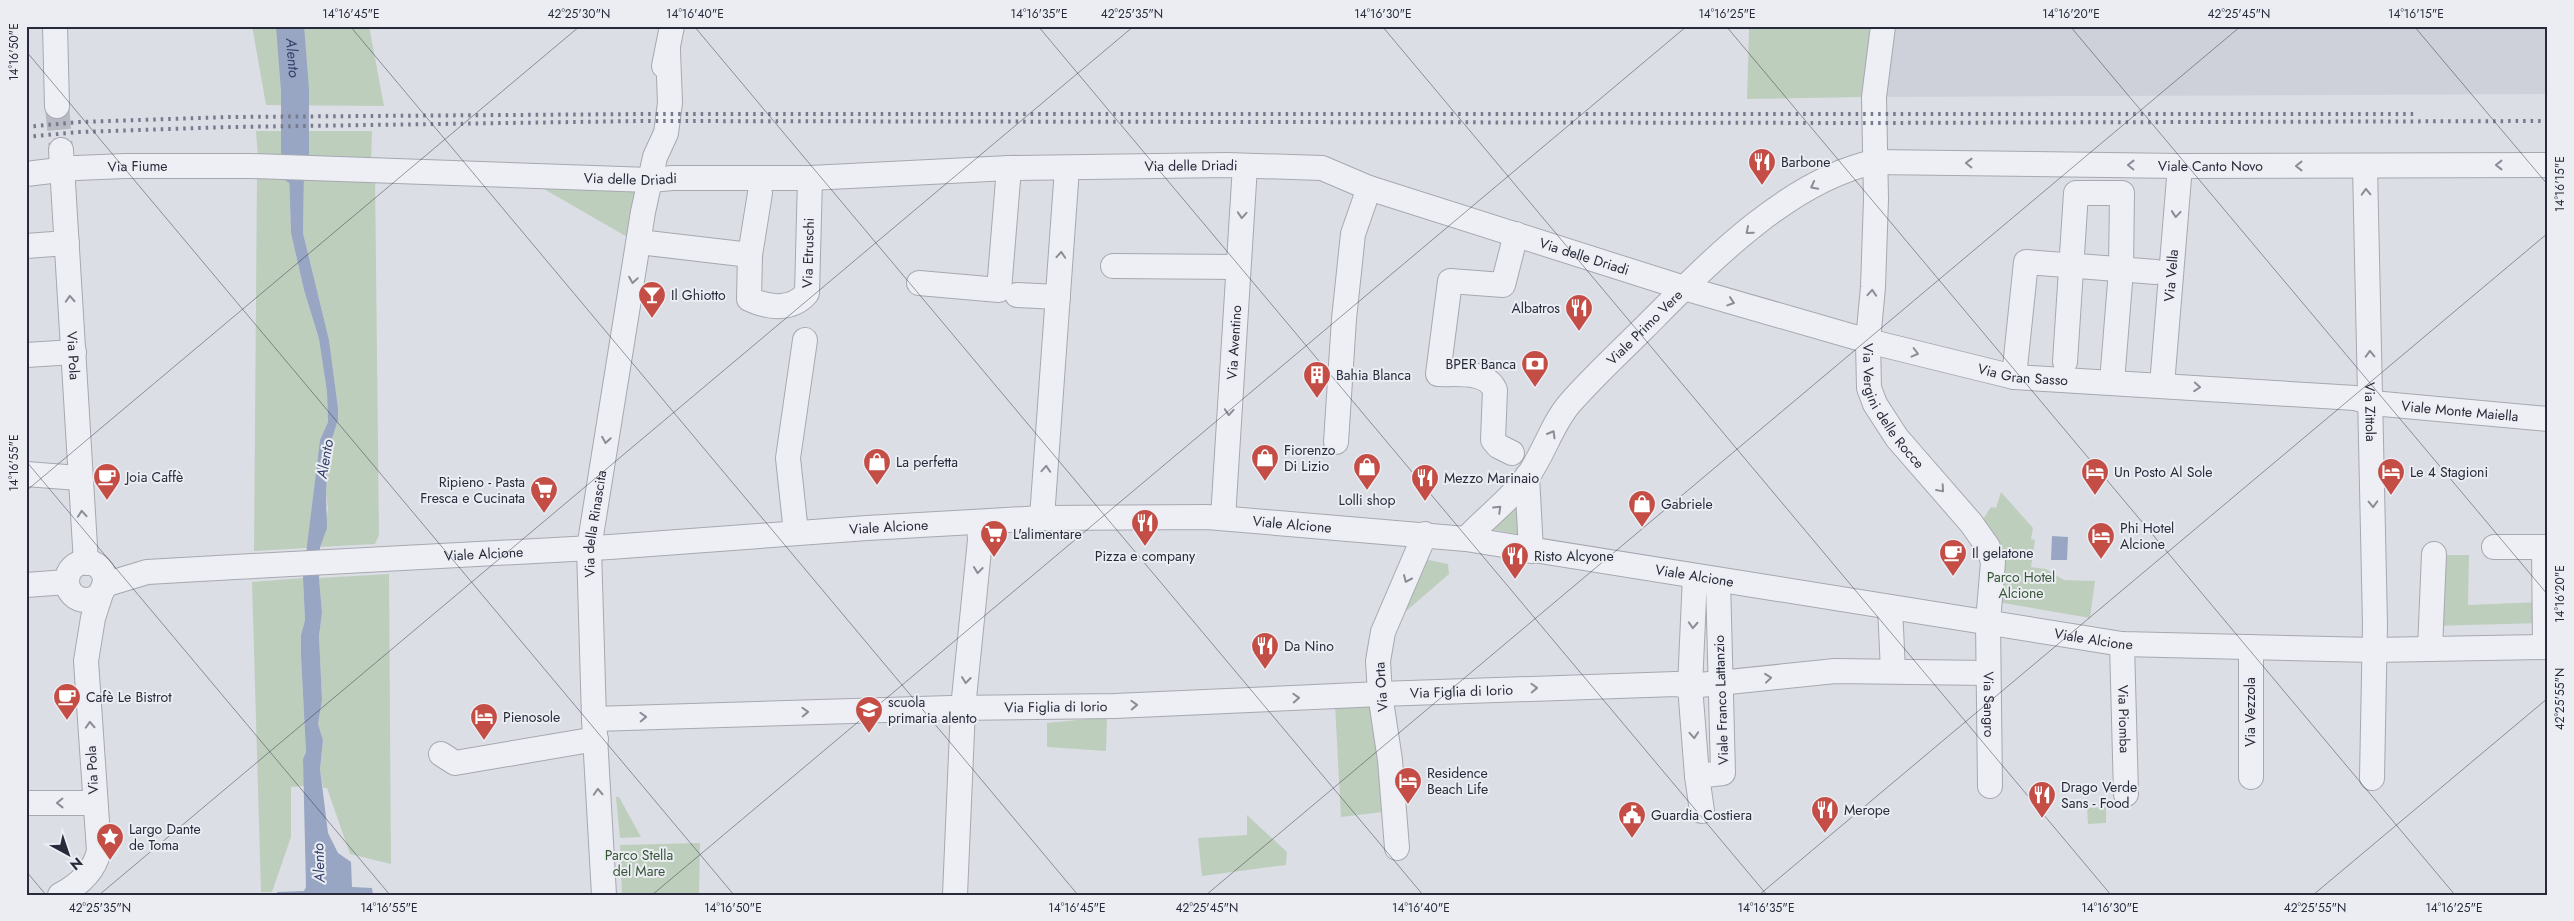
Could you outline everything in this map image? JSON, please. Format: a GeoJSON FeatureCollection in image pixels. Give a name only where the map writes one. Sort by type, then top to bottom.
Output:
{"type":"FeatureCollection","features":[{"type":"Feature","properties":{"kind":"street"},"geometry":{"type":"LineString","coordinates":[[55,26],[57,106]]}},
{"type":"Feature","properties":{"kind":"street","name":"Via della Rinascita"},"geometry":{"type":"LineString","coordinates":[[604,895],[595,733],[589,548],[639,242],[656,157],[653,133],[672,26]]}},
{"type":"Feature","properties":{"kind":"street","name":"Via Vergini delle Rocce"},"geometry":{"type":"LineString","coordinates":[[1883,26],[1874,97],[1875,209],[1868,342],[1869,388],[1875,404],[1898,438],[1988,547],[1992,562],[1988,622]]}},
{"type":"Feature","properties":{"kind":"street","name":"Via Fiume"},"geometry":{"type":"LineString","coordinates":[[26,174],[62,160],[125,166],[251,166]]}},
{"type":"Feature","properties":{"kind":"street","name":"Via Pola"},"geometry":{"type":"LineString","coordinates":[[60,895],[83,879],[96,861],[98,851],[86,661],[97,576],[79,478],[74,352],[62,160]]}},
{"type":"Feature","properties":{"kind":"street","name":"Viale Canto Novo"},"geometry":{"type":"LineString","coordinates":[[1787,201],[1836,175],[1874,162],[2180,166],[2548,165]]}},
{"type":"Feature","properties":{"kind":"street","name":"Via delle Driadi"},"geometry":{"type":"LineString","coordinates":[[251,166],[650,180],[673,178],[810,178],[1009,168],[1183,164],[1322,168],[1369,188],[1684,288]]}},
{"type":"Feature","properties":{"kind":"street","name":"Via Aventino"},"geometry":{"type":"LineString","coordinates":[[1222,518],[1245,166]]}},
{"type":"Feature","properties":{"kind":"street","name":"Via Vella"},"geometry":{"type":"LineString","coordinates":[[2162,384],[2180,166]]}},
{"type":"Feature","properties":{"kind":"street","name":"Via Zittola"},"geometry":{"type":"LineString","coordinates":[[2365,166],[2372,403],[2375,624],[2372,778]]}},
{"type":"Feature","properties":{"kind":"street"},"geometry":{"type":"LineString","coordinates":[[919,284],[999,290],[1009,168]]}},
{"type":"Feature","properties":{"kind":"street"},"geometry":{"type":"LineString","coordinates":[[1042,518],[1068,168]]}},
{"type":"Feature","properties":{"kind":"street","name":"Via Etruschi"},"geometry":{"type":"LineString","coordinates":[[750,255],[749,299],[759,304],[780,307],[801,300],[807,293],[810,178]]}},
{"type":"Feature","properties":{"kind":"street"},"geometry":{"type":"LineString","coordinates":[[1336,442],[1344,319],[1353,234],[1369,188]]}},
{"type":"Feature","properties":{"kind":"street"},"geometry":{"type":"LineString","coordinates":[[639,242],[750,255],[760,193]]}},
{"type":"Feature","properties":{"kind":"street"},"geometry":{"type":"LineString","coordinates":[[2065,362],[2076,193],[2122,193],[2121,270],[2112,382]]}},
{"type":"Feature","properties":{"kind":"street","name":"Viale Primo Vere"},"geometry":{"type":"LineString","coordinates":[[1466,539],[1500,508],[1527,476],[1570,403],[1684,288],[1776,208],[1787,201]]}},
{"type":"Feature","properties":{"kind":"street"},"geometry":{"type":"LineString","coordinates":[[1512,452],[1498,446],[1493,440],[1496,390],[1492,383],[1488,379],[1477,376],[1438,374],[1450,281],[1503,285],[1516,234]]}},
{"type":"Feature","properties":{"kind":"street"},"geometry":{"type":"LineString","coordinates":[[26,246],[67,243]]}},
{"type":"Feature","properties":{"kind":"street"},"geometry":{"type":"LineString","coordinates":[[2014,377],[2026,262],[2072,264],[2156,272]]}},
{"type":"Feature","properties":{"kind":"street"},"geometry":{"type":"LineString","coordinates":[[1113,266],[1238,267]]}},
{"type":"Feature","properties":{"kind":"street","name":"Via Gran Sasso"},"geometry":{"type":"LineString","coordinates":[[1684,288],[1868,342],[2014,377],[2162,384],[2355,398],[2372,403]]}},
{"type":"Feature","properties":{"kind":"street"},"geometry":{"type":"LineString","coordinates":[[1017,295],[1058,297]]}},
{"type":"Feature","properties":{"kind":"street"},"geometry":{"type":"LineString","coordinates":[[796,533],[788,458],[804,340]]}},
{"type":"Feature","properties":{"kind":"street"},"geometry":{"type":"LineString","coordinates":[[26,355],[74,352]]}},
{"type":"Feature","properties":{"kind":"street","name":"Viale Monte Maiella"},"geometry":{"type":"LineString","coordinates":[[2372,403],[2548,419]]}},
{"type":"Feature","properties":{"kind":"street"},"geometry":{"type":"LineString","coordinates":[[26,474],[79,478]]}},
{"type":"Feature","properties":{"kind":"street"},"geometry":{"type":"LineString","coordinates":[[1527,476],[1531,551]]}},
{"type":"Feature","properties":{"kind":"street","name":"Viale Alcione"},"geometry":{"type":"LineString","coordinates":[[97,576],[589,548],[1042,518],[1222,518],[1466,539],[1531,551],[2122,644],[2373,650],[2546,647]]}},
{"type":"Feature","properties":{"kind":"street"},"geometry":{"type":"LineString","coordinates":[[955,895],[963,708],[980,540],[979,522]]}},
{"type":"Feature","properties":{"kind":"street","name":"Via Orta"},"geometry":{"type":"LineString","coordinates":[[1397,848],[1390,760],[1380,694],[1378,662],[1383,632],[1425,534]]}},
{"type":"Feature","properties":{"kind":"street"},"geometry":{"type":"LineString","coordinates":[[2494,547],[2544,547],[2546,647]]}},
{"type":"Feature","properties":{"kind":"street"},"geometry":{"type":"LineString","coordinates":[[2430,650],[2434,554]]}},
{"type":"Feature","properties":{"kind":"street"},"geometry":{"type":"LineString","coordinates":[[74,566],[97,576],[94,598],[82,600],[72,594],[67,582],[70,571],[74,566]]}},
{"type":"Feature","properties":{"kind":"street","name":"Viale Franco Lattanzio"},"geometry":{"type":"LineString","coordinates":[[1706,578],[1719,683],[1723,773],[1697,776],[1690,686],[1706,578]]}},
{"type":"Feature","properties":{"kind":"street"},"geometry":{"type":"LineString","coordinates":[[26,585],[67,582]]}},
{"type":"Feature","properties":{"kind":"street"},"geometry":{"type":"LineString","coordinates":[[1887,672],[1890,607]]}},
{"type":"Feature","properties":{"kind":"street","name":"Via Sangro"},"geometry":{"type":"LineString","coordinates":[[1988,622],[1990,786]]}},
{"type":"Feature","properties":{"kind":"street","name":"Via Piomba"},"geometry":{"type":"LineString","coordinates":[[2122,644],[2126,794]]}},
{"type":"Feature","properties":{"kind":"street","name":"Via Vezzola"},"geometry":{"type":"LineString","coordinates":[[2251,647],[2251,777]]}},
{"type":"Feature","properties":{"kind":"street","name":"Via Figlia di Iorio"},"geometry":{"type":"LineString","coordinates":[[441,754],[455,763],[595,733],[963,708],[1124,706],[1380,694],[1676,684],[1690,686],[1835,671],[1988,673]]}},
{"type":"Feature","properties":{"kind":"street"},"geometry":{"type":"LineString","coordinates":[[1697,776],[1702,811]]}},
{"type":"Feature","properties":{"kind":"street"},"geometry":{"type":"LineString","coordinates":[[26,804],[94,803]]}},
{"type":"Feature","properties":{"kind":"shaded area"},"geometry":{"type":"Polygon","coordinates":[[[1874,26],[2548,26],[2548,94],[1864,97],[1874,26]]]}},
{"type":"Feature","properties":{"kind":"green space"},"geometry":{"type":"Polygon","coordinates":[[[252,26],[369,26],[384,106],[266,105],[252,26]]]}},
{"type":"Feature","properties":{"kind":"green space"},"geometry":{"type":"Polygon","coordinates":[[[1767,26],[1874,26],[1864,97],[1747,99],[1749,29],[1766,29],[1767,26]]]}},
{"type":"Feature","properties":{"kind":"green space"},"geometry":{"type":"Polygon","coordinates":[[[256,131],[372,131],[371,160],[258,158],[256,131]]]}},
{"type":"Feature","properties":{"kind":"green space"},"geometry":{"type":"Polygon","coordinates":[[[257,173],[289,173],[291,233],[304,290],[319,339],[327,392],[328,422],[320,440],[307,548],[254,551],[257,173]]]}},
{"type":"Feature","properties":{"kind":"green space"},"geometry":{"type":"Polygon","coordinates":[[[304,174],[375,174],[379,535],[375,544],[320,547],[328,509],[326,494],[328,451],[338,420],[338,408],[329,340],[303,233],[304,174]]]}},
{"type":"Feature","properties":{"kind":"green space"},"geometry":{"type":"Polygon","coordinates":[[[544,189],[636,190],[629,238],[544,189]]]}},
{"type":"Feature","properties":{"kind":"green space","name":"Parco Hotel Alcione"},"geometry":{"type":"Polygon","coordinates":[[[2001,492],[2033,528],[2031,539],[2035,540],[2031,567],[2046,569],[2064,580],[2095,581],[2090,618],[1998,602],[1982,521],[1991,507],[1996,508],[2001,492]]]}},
{"type":"Feature","properties":{"kind":"green space"},"geometry":{"type":"Polygon","coordinates":[[[1516,501],[1527,536],[1484,528],[1516,501]]]}},
{"type":"Feature","properties":{"kind":"green space"},"geometry":{"type":"Polygon","coordinates":[[[2441,555],[2469,555],[2468,605],[2540,602],[2541,623],[2433,626],[2441,555]]]}},
{"type":"Feature","properties":{"kind":"green space"},"geometry":{"type":"Polygon","coordinates":[[[1424,559],[1448,564],[1449,574],[1405,612],[1424,559]]]}},
{"type":"Feature","properties":{"kind":"green space"},"geometry":{"type":"Polygon","coordinates":[[[389,574],[391,864],[350,854],[327,788],[323,788],[320,769],[323,740],[318,724],[322,700],[319,636],[322,613],[319,578],[389,574]]]}},
{"type":"Feature","properties":{"kind":"green space"},"geometry":{"type":"Polygon","coordinates":[[[303,578],[305,620],[301,635],[301,656],[306,752],[303,759],[304,786],[291,787],[291,837],[272,892],[261,892],[252,582],[303,578]]]}},
{"type":"Feature","properties":{"kind":"green space"},"geometry":{"type":"Polygon","coordinates":[[[1382,703],[1391,811],[1341,817],[1335,705],[1382,703]]]}},
{"type":"Feature","properties":{"kind":"green space"},"geometry":{"type":"Polygon","coordinates":[[[1107,717],[1106,751],[1047,747],[1047,723],[1107,717]]]}},
{"type":"Feature","properties":{"kind":"green space"},"geometry":{"type":"Polygon","coordinates":[[[616,797],[619,797],[641,837],[620,838],[616,797]]]}},
{"type":"Feature","properties":{"kind":"green space"},"geometry":{"type":"Polygon","coordinates":[[[2106,807],[2106,823],[2088,824],[2087,808],[2106,807]]]}},
{"type":"Feature","properties":{"kind":"green space"},"geometry":{"type":"Polygon","coordinates":[[[1247,815],[1287,852],[1286,865],[1202,876],[1198,838],[1247,835],[1247,815]]]}},
{"type":"Feature","properties":{"kind":"green space","name":"Parco Stella del Mare"},"geometry":{"type":"Polygon","coordinates":[[[700,843],[699,895],[622,895],[620,845],[700,843]]]}},
{"type":"Feature","properties":{"kind":"water"},"geometry":{"type":"Polygon","coordinates":[[[289,132],[307,132],[303,159],[289,159],[289,132]]]}},
{"type":"Feature","properties":{"kind":"water"},"geometry":{"type":"Polygon","coordinates":[[[289,173],[304,174],[303,233],[329,340],[338,408],[338,420],[328,451],[327,528],[320,547],[319,578],[322,613],[319,636],[322,700],[318,724],[323,740],[320,769],[328,833],[338,853],[351,862],[352,887],[372,888],[373,895],[277,895],[277,892],[304,891],[306,887],[303,759],[306,752],[301,656],[301,635],[305,620],[303,578],[320,440],[328,422],[327,392],[319,339],[304,290],[291,233],[289,173]]]}},
{"type":"Feature","properties":{"kind":"water"},"geometry":{"type":"Polygon","coordinates":[[[2052,536],[2068,537],[2067,560],[2051,560],[2052,536]]]}},
{"type":"Feature","properties":{"kind":"waterway","name":"Alento"},"geometry":{"type":"LineString","coordinates":[[290,26],[295,90],[295,170]]}},
{"type":"Feature","properties":{"kind":"tunnel"},"geometry":{"type":"LineString","coordinates":[[57,106],[61,150]]}},
{"type":"Feature","properties":{"kind":"railway"},"geometry":{"type":"LineString","coordinates":[[26,127],[78,122],[230,117],[644,114],[2415,114]]}},
{"type":"Feature","properties":{"kind":"railway"},"geometry":{"type":"LineString","coordinates":[[26,137],[78,132],[232,127],[643,121],[1862,123],[2548,121]]}},
{"type":"Feature","properties":{"kind":"place","name":"Barbone"},"geometry":{"type":"Point","coordinates":[1762,186]}},
{"type":"Feature","properties":{"kind":"place","name":"Il Ghiotto"},"geometry":{"type":"Point","coordinates":[652,319]}},
{"type":"Feature","properties":{"kind":"place","name":"Albatros"},"geometry":{"type":"Point","coordinates":[1579,332]}},
{"type":"Feature","properties":{"kind":"place","name":"BPER Banca"},"geometry":{"type":"Point","coordinates":[1535,388]}},
{"type":"Feature","properties":{"kind":"place","name":"Bahia Blanca"},"geometry":{"type":"Point","coordinates":[1317,399]}},
{"type":"Feature","properties":{"kind":"place","name":"Fiorenzo Di Lizio"},"geometry":{"type":"Point","coordinates":[1265,482]}},
{"type":"Feature","properties":{"kind":"place","name":"La perfetta"},"geometry":{"type":"Point","coordinates":[877,486]}},
{"type":"Feature","properties":{"kind":"place","name":"Lolli shop"},"geometry":{"type":"Point","coordinates":[1367,491]}},
{"type":"Feature","properties":{"kind":"place","name":"Un Posto Al Sole"},"geometry":{"type":"Point","coordinates":[2095,496]}},
{"type":"Feature","properties":{"kind":"place","name":"Le 4 Stagioni"},"geometry":{"type":"Point","coordinates":[2391,496]}},
{"type":"Feature","properties":{"kind":"place","name":"Joia Caffè"},"geometry":{"type":"Point","coordinates":[107,501]}},
{"type":"Feature","properties":{"kind":"place","name":"Mezzo Marinaio"},"geometry":{"type":"Point","coordinates":[1425,502]}},
{"type":"Feature","properties":{"kind":"place","name":"Ripieno - Pasta Fresca e Cucinata"},"geometry":{"type":"Point","coordinates":[544,514]}},
{"type":"Feature","properties":{"kind":"place","name":"Gabriele"},"geometry":{"type":"Point","coordinates":[1642,528]}},
{"type":"Feature","properties":{"kind":"place","name":"Pizza e company"},"geometry":{"type":"Point","coordinates":[1145,547]}},
{"type":"Feature","properties":{"kind":"place","name":"L'alimentare"},"geometry":{"type":"Point","coordinates":[994,558]}},
{"type":"Feature","properties":{"kind":"place","name":"Phi Hotel Alcione"},"geometry":{"type":"Point","coordinates":[2101,560]}},
{"type":"Feature","properties":{"kind":"place","name":"Il gelatone"},"geometry":{"type":"Point","coordinates":[1953,577]}},
{"type":"Feature","properties":{"kind":"place","name":"Risto Alcyone"},"geometry":{"type":"Point","coordinates":[1515,580]}},
{"type":"Feature","properties":{"kind":"place","name":"Da Nino"},"geometry":{"type":"Point","coordinates":[1265,670]}},
{"type":"Feature","properties":{"kind":"place","name":"Cafè Le Bistrot"},"geometry":{"type":"Point","coordinates":[67,721]}},
{"type":"Feature","properties":{"kind":"place","name":"scuola primaria alento"},"geometry":{"type":"Point","coordinates":[869,734]}},
{"type":"Feature","properties":{"kind":"place","name":"Pienosole"},"geometry":{"type":"Point","coordinates":[484,741]}},
{"type":"Feature","properties":{"kind":"place","name":"Residence Beach Life"},"geometry":{"type":"Point","coordinates":[1408,805]}},
{"type":"Feature","properties":{"kind":"place","name":"Drago Verde Sans - Food"},"geometry":{"type":"Point","coordinates":[2042,819]}},
{"type":"Feature","properties":{"kind":"place","name":"Merope"},"geometry":{"type":"Point","coordinates":[1825,834]}},
{"type":"Feature","properties":{"kind":"place","name":"Guardia Costiera"},"geometry":{"type":"Point","coordinates":[1632,839]}},
{"type":"Feature","properties":{"kind":"place","name":"Largo Dante de Toma"},"geometry":{"type":"Point","coordinates":[110,861]}}]}
